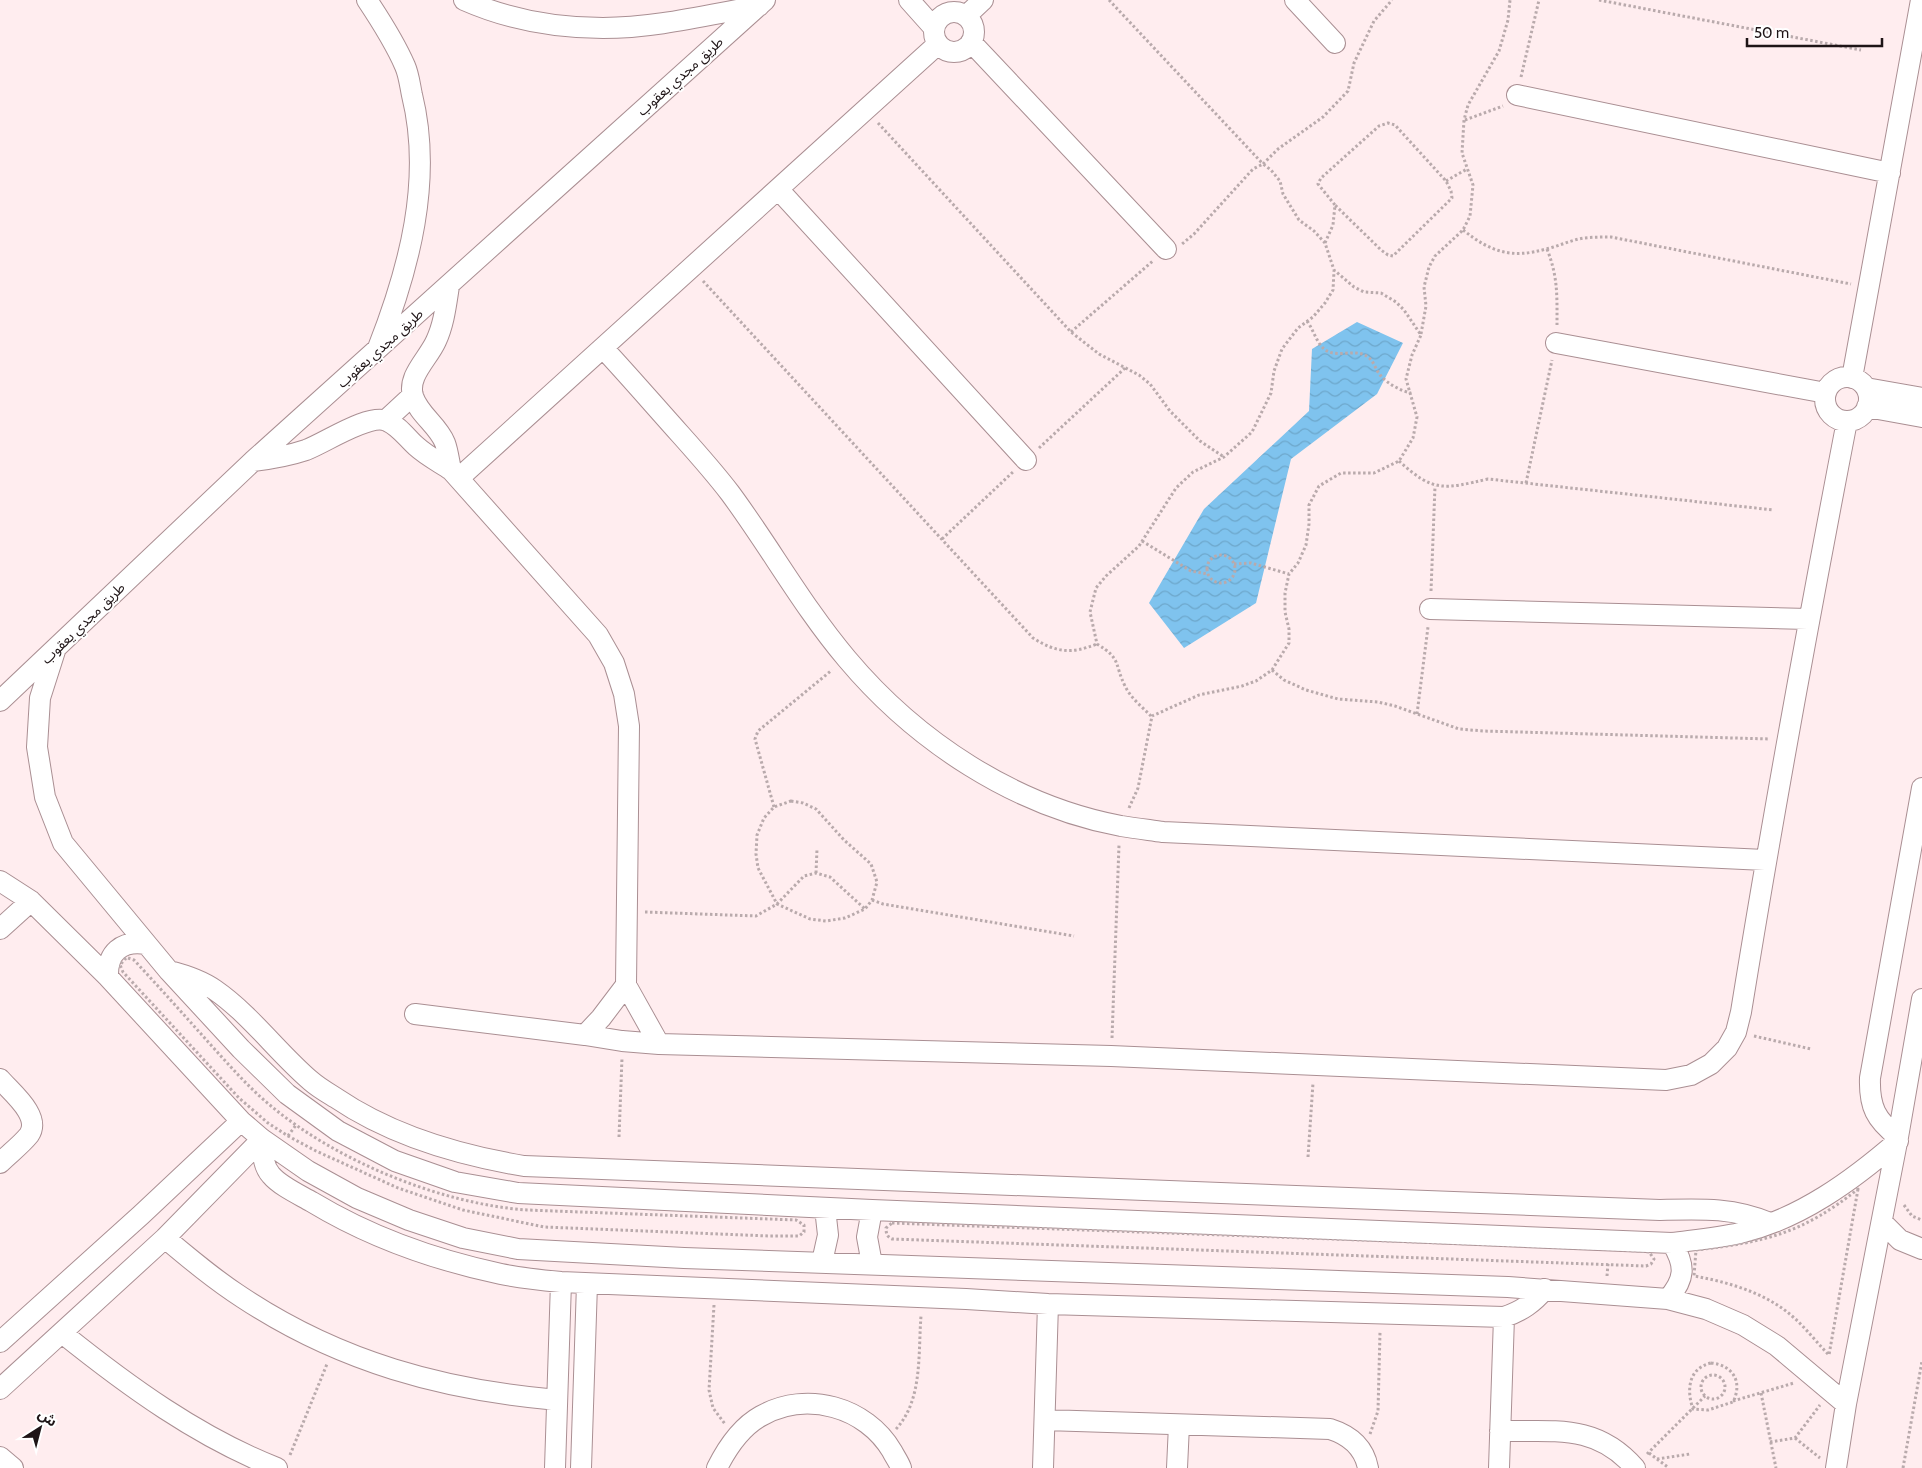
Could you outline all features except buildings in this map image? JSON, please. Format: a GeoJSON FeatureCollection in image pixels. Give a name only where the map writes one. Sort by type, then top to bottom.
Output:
{"type":"FeatureCollection","features":[{"type":"Feature","properties":{"kind":"street"},"geometry":{"type":"LineString","coordinates":[[367,0],[388,31],[406,68],[418,116],[420,181],[413,237],[393,309],[377,351]]}},
{"type":"Feature","properties":{"kind":"street"},"geometry":{"type":"LineString","coordinates":[[464,0],[487,10],[549,24],[603,28],[665,23],[762,3]]}},
{"type":"Feature","properties":{"kind":"street"},"geometry":{"type":"LineString","coordinates":[[909,0],[944,49],[951,51],[959,51],[965,48],[971,42],[974,31],[973,25],[959,10]]}},
{"type":"Feature","properties":{"kind":"street"},"geometry":{"type":"LineString","coordinates":[[455,474],[603,348],[865,110],[936,36],[937,20],[944,14],[983,0]]}},
{"type":"Feature","properties":{"kind":"street"},"geometry":{"type":"LineString","coordinates":[[1295,0],[1335,43]]}},
{"type":"Feature","properties":{"kind":"street"},"geometry":{"type":"LineString","coordinates":[[1921,0],[1868,288],[1862,391],[1860,417],[1847,421],[1839,420],[1832,415],[1825,401],[1826,393],[1833,382],[1839,379],[1862,391],[1922,417]]}},
{"type":"Feature","properties":{"kind":"street","name":"طريق مجدي يعقوب"},"geometry":{"type":"LineString","coordinates":[[0,701],[253,461],[762,3]]}},
{"type":"Feature","properties":{"kind":"street"},"geometry":{"type":"LineString","coordinates":[[971,42],[1166,249]]}},
{"type":"Feature","properties":{"kind":"street"},"geometry":{"type":"LineString","coordinates":[[1517,95],[1890,173]]}},
{"type":"Feature","properties":{"kind":"street"},"geometry":{"type":"LineString","coordinates":[[778,189],[1026,460]]}},
{"type":"Feature","properties":{"kind":"street"},"geometry":{"type":"LineString","coordinates":[[449,286],[445,314],[436,342],[412,380],[413,395],[420,410],[445,443],[455,474]]}},
{"type":"Feature","properties":{"kind":"street"},"geometry":{"type":"LineString","coordinates":[[1556,343],[1826,393]]}},
{"type":"Feature","properties":{"kind":"street"},"geometry":{"type":"LineString","coordinates":[[603,348],[727,490],[807,606],[846,659],[873,689],[935,743],[969,766],[1004,785],[1042,802],[1080,816],[1120,826],[1163,832],[1765,860]]}},
{"type":"Feature","properties":{"kind":"street"},"geometry":{"type":"LineString","coordinates":[[1862,391],[1922,398]]}},
{"type":"Feature","properties":{"kind":"street"},"geometry":{"type":"LineString","coordinates":[[386,420],[413,395]]}},
{"type":"Feature","properties":{"kind":"street"},"geometry":{"type":"LineString","coordinates":[[253,461],[305,450],[330,440],[368,420],[386,420],[400,430],[429,457],[455,474],[578,610],[598,635],[614,663],[624,694],[629,726],[626,985],[659,1044]]}},
{"type":"Feature","properties":{"kind":"street"},"geometry":{"type":"LineString","coordinates":[[415,1014],[622,1041],[659,1044],[1111,1056],[1666,1080],[1691,1075],[1711,1064],[1727,1048],[1736,1032],[1741,1012],[1765,860],[1808,619],[1847,421]]}},
{"type":"Feature","properties":{"kind":"street"},"geometry":{"type":"LineString","coordinates":[[1430,609],[1808,619]]}},
{"type":"Feature","properties":{"kind":"street"},"geometry":{"type":"LineString","coordinates":[[55,650],[40,698],[37,747],[45,797],[63,843],[170,971],[241,1049],[287,1094],[338,1131],[395,1161],[455,1182],[518,1193],[825,1208],[1672,1243],[1741,1233],[1770,1223],[1824,1196],[1868,1166],[1898,1139]]}},
{"type":"Feature","properties":{"kind":"street"},"geometry":{"type":"LineString","coordinates":[[1898,1139],[1884,1127],[1875,1112],[1870,1095],[1870,1078],[1922,788]]}},
{"type":"Feature","properties":{"kind":"street"},"geometry":{"type":"LineString","coordinates":[[0,881],[31,901],[108,978],[241,1121],[262,1139],[308,1171],[357,1198],[419,1224],[463,1238],[518,1249],[684,1258],[1498,1286],[1668,1299],[1706,1309],[1742,1325],[1777,1346],[1846,1404]]}},
{"type":"Feature","properties":{"kind":"street"},"geometry":{"type":"LineString","coordinates":[[0,929],[31,901]]}},
{"type":"Feature","properties":{"kind":"street"},"geometry":{"type":"LineString","coordinates":[[108,978],[111,958],[117,950],[131,944],[146,944]]}},
{"type":"Feature","properties":{"kind":"street"},"geometry":{"type":"LineString","coordinates":[[170,971],[193,977],[214,989],[312,1082],[357,1112],[422,1141],[482,1159],[524,1166],[1650,1209],[1706,1209],[1750,1215],[1770,1223]]}},
{"type":"Feature","properties":{"kind":"street"},"geometry":{"type":"LineString","coordinates":[[585,1035],[601,1018],[626,985]]}},
{"type":"Feature","properties":{"kind":"street"},"geometry":{"type":"LineString","coordinates":[[1831,1465],[1846,1404],[1882,1222],[1922,999]]}},
{"type":"Feature","properties":{"kind":"street"},"geometry":{"type":"LineString","coordinates":[[0,1079],[28,1111],[32,1123],[28,1135],[0,1163]]}},
{"type":"Feature","properties":{"kind":"street"},"geometry":{"type":"LineString","coordinates":[[0,1342],[141,1215],[241,1121]]}},
{"type":"Feature","properties":{"kind":"street"},"geometry":{"type":"LineString","coordinates":[[0,1389],[165,1238],[262,1139]]}},
{"type":"Feature","properties":{"kind":"street"},"geometry":{"type":"LineString","coordinates":[[262,1139],[263,1159],[271,1175],[290,1189],[340,1219],[392,1242],[446,1260],[502,1274],[561,1282],[1048,1304],[1504,1317],[1520,1311],[1534,1302],[1545,1289]]}},
{"type":"Feature","properties":{"kind":"street"},"geometry":{"type":"LineString","coordinates":[[822,1262],[828,1235],[825,1208]]}},
{"type":"Feature","properties":{"kind":"street"},"geometry":{"type":"LineString","coordinates":[[872,1210],[867,1237],[872,1264]]}},
{"type":"Feature","properties":{"kind":"street"},"geometry":{"type":"LineString","coordinates":[[1882,1222],[1900,1240],[1922,1248]]}},
{"type":"Feature","properties":{"kind":"street"},"geometry":{"type":"LineString","coordinates":[[165,1238],[204,1271],[244,1299],[285,1323],[334,1347],[409,1375],[465,1389],[558,1400]]}},
{"type":"Feature","properties":{"kind":"street"},"geometry":{"type":"LineString","coordinates":[[1668,1299],[1678,1287],[1683,1272],[1680,1256],[1672,1243]]}},
{"type":"Feature","properties":{"kind":"street"},"geometry":{"type":"LineString","coordinates":[[684,1258],[684,1288]]}},
{"type":"Feature","properties":{"kind":"street"},"geometry":{"type":"LineString","coordinates":[[966,1267],[966,1299]]}},
{"type":"Feature","properties":{"kind":"street"},"geometry":{"type":"LineString","coordinates":[[555,1468],[561,1282]]}},
{"type":"Feature","properties":{"kind":"street"},"geometry":{"type":"LineString","coordinates":[[581,1468],[586,1284]]}},
{"type":"Feature","properties":{"kind":"street"},"geometry":{"type":"LineString","coordinates":[[1044,1468],[1048,1304]]}},
{"type":"Feature","properties":{"kind":"street"},"geometry":{"type":"LineString","coordinates":[[1499,1468],[1504,1317]]}},
{"type":"Feature","properties":{"kind":"street"},"geometry":{"type":"LineString","coordinates":[[62,1333],[112,1374],[162,1408],[213,1438],[283,1464]]}},
{"type":"Feature","properties":{"kind":"street"},"geometry":{"type":"LineString","coordinates":[[717,1468],[722,1457],[739,1433],[761,1416],[786,1406],[814,1403],[841,1408],[865,1421],[885,1440],[901,1468]]}},
{"type":"Feature","properties":{"kind":"street"},"geometry":{"type":"LineString","coordinates":[[1045,1420],[1330,1429],[1342,1433],[1353,1440],[1365,1459]]}},
{"type":"Feature","properties":{"kind":"street"},"geometry":{"type":"LineString","coordinates":[[1178,1468],[1179,1424]]}},
{"type":"Feature","properties":{"kind":"street"},"geometry":{"type":"LineString","coordinates":[[1500,1431],[1580,1433],[1601,1440],[1619,1452],[1634,1467]]}},
{"type":"Feature","properties":{"kind":"street"},"geometry":{"type":"LineString","coordinates":[[0,1457],[13,1468]]}},
{"type":"Feature","properties":{"kind":"path"},"geometry":{"type":"LineString","coordinates":[[1109,0],[1263,164],[1271,170],[1280,181],[1283,194],[1300,220],[1325,243],[1334,270],[1333,290],[1325,303],[1298,328],[1282,349],[1274,371],[1270,393],[1252,432],[1224,457],[1193,472],[1176,488],[1142,541],[1096,588],[1090,612],[1098,644],[1117,660],[1126,688],[1152,716]]}},
{"type":"Feature","properties":{"kind":"path"},"geometry":{"type":"LineString","coordinates":[[1071,332],[1166,249],[1186,242],[1253,169],[1263,164],[1278,149],[1323,117],[1348,92],[1354,63],[1374,21],[1392,0]]}},
{"type":"Feature","properties":{"kind":"path"},"geometry":{"type":"LineString","coordinates":[[1152,716],[1199,695],[1242,686],[1256,681],[1272,670],[1289,643],[1284,593],[1289,574],[1298,563],[1306,545],[1309,524],[1308,505],[1319,486],[1341,473],[1374,473],[1399,461],[1413,438],[1417,418],[1406,379],[1412,355],[1421,335],[1426,306],[1424,287],[1429,267],[1435,256],[1463,230],[1470,216],[1473,185],[1462,153],[1464,120],[1468,105],[1499,51],[1506,29],[1510,0]]}},
{"type":"Feature","properties":{"kind":"path"},"geometry":{"type":"LineString","coordinates":[[1464,120],[1496,109],[1517,95],[1539,0]]}},
{"type":"Feature","properties":{"kind":"path"},"geometry":{"type":"LineString","coordinates":[[1599,0],[1861,50]]}},
{"type":"Feature","properties":{"kind":"path"},"geometry":{"type":"LineString","coordinates":[[865,110],[1071,332],[1099,354],[1139,375],[1150,384],[1170,411],[1200,441],[1224,457]]}},
{"type":"Feature","properties":{"kind":"path"},"geometry":{"type":"LineString","coordinates":[[1388,123],[1395,125],[1446,181],[1452,198],[1393,256],[1381,250],[1335,205],[1318,184],[1321,178],[1379,126],[1388,123]]}},
{"type":"Feature","properties":{"kind":"path"},"geometry":{"type":"LineString","coordinates":[[1446,181],[1467,169]]}},
{"type":"Feature","properties":{"kind":"path"},"geometry":{"type":"LineString","coordinates":[[1325,243],[1332,226],[1335,205]]}},
{"type":"Feature","properties":{"kind":"path"},"geometry":{"type":"LineString","coordinates":[[1463,230],[1480,244],[1508,254],[1528,254],[1585,238],[1611,237],[1868,288]]}},
{"type":"Feature","properties":{"kind":"path"},"geometry":{"type":"LineString","coordinates":[[1526,483],[1556,343],[1557,285],[1553,264],[1547,249]]}},
{"type":"Feature","properties":{"kind":"path"},"geometry":{"type":"LineString","coordinates":[[691,268],[1033,638],[1048,647],[1065,651],[1082,650],[1098,644]]}},
{"type":"Feature","properties":{"kind":"path"},"geometry":{"type":"LineString","coordinates":[[1334,270],[1341,278],[1364,292],[1381,293],[1396,302],[1404,310],[1421,335]]}},
{"type":"Feature","properties":{"kind":"path"},"geometry":{"type":"LineString","coordinates":[[1307,321],[1323,348],[1335,353],[1354,352],[1368,356],[1380,376],[1405,392],[1411,392]]}},
{"type":"Feature","properties":{"kind":"path"},"geometry":{"type":"LineString","coordinates":[[1399,461],[1414,475],[1435,486],[1457,486],[1488,479],[1774,510]]}},
{"type":"Feature","properties":{"kind":"path"},"geometry":{"type":"LineString","coordinates":[[1417,714],[1430,609],[1435,486]]}},
{"type":"Feature","properties":{"kind":"path"},"geometry":{"type":"LineString","coordinates":[[1142,541],[1191,571],[1208,574],[1217,582],[1223,583],[1233,576],[1234,564],[1231,559],[1225,556],[1213,557],[1209,562],[1208,574]]}},
{"type":"Feature","properties":{"kind":"path"},"geometry":{"type":"LineString","coordinates":[[1234,564],[1251,563],[1289,574]]}},
{"type":"Feature","properties":{"kind":"path"},"geometry":{"type":"LineString","coordinates":[[774,807],[755,739],[758,730],[846,659]]}},
{"type":"Feature","properties":{"kind":"path"},"geometry":{"type":"LineString","coordinates":[[1272,670],[1284,680],[1306,690],[1338,699],[1378,702],[1459,729],[1787,740]]}},
{"type":"Feature","properties":{"kind":"path"},"geometry":{"type":"LineString","coordinates":[[1111,1056],[1120,826],[1138,788],[1152,716]]}},
{"type":"Feature","properties":{"kind":"path"},"geometry":{"type":"LineString","coordinates":[[791,801],[803,802],[816,809],[844,840],[870,864],[876,882],[872,900],[865,909],[845,918],[826,921],[810,918],[777,904],[758,868],[756,854],[757,835],[764,818],[774,807],[791,801]]}},
{"type":"Feature","properties":{"kind":"path"},"geometry":{"type":"LineString","coordinates":[[816,873],[817,850]]}},
{"type":"Feature","properties":{"kind":"path"},"geometry":{"type":"LineString","coordinates":[[627,912],[756,916],[777,904],[804,876],[816,873],[830,876],[865,909]]}},
{"type":"Feature","properties":{"kind":"path"},"geometry":{"type":"LineString","coordinates":[[872,900],[883,904],[1074,936]]}},
{"type":"Feature","properties":{"kind":"path"},"geometry":{"type":"LineString","coordinates":[[1736,1032],[1811,1049]]}},
{"type":"Feature","properties":{"kind":"path"},"geometry":{"type":"LineString","coordinates":[[619,1137],[622,1041]]}},
{"type":"Feature","properties":{"kind":"path"},"geometry":{"type":"LineString","coordinates":[[1308,1157],[1314,1065]]}},
{"type":"Feature","properties":{"kind":"path"},"geometry":{"type":"LineString","coordinates":[[288,1136],[296,1125]]}},
{"type":"Feature","properties":{"kind":"path"},"geometry":{"type":"LineString","coordinates":[[419,1224],[433,1174]]}},
{"type":"Feature","properties":{"kind":"path"},"geometry":{"type":"LineString","coordinates":[[1858,1189],[1829,1355],[1792,1316],[1778,1306],[1746,1290],[1694,1276],[1696,1250],[1747,1244],[1788,1232],[1824,1214],[1858,1189]]}},
{"type":"Feature","properties":{"kind":"path"},"geometry":{"type":"LineString","coordinates":[[715,1290],[709,1390],[713,1408],[723,1424],[739,1433]]}},
{"type":"Feature","properties":{"kind":"path"},"geometry":{"type":"LineString","coordinates":[[885,1440],[903,1420],[915,1396],[923,1298]]}},
{"type":"Feature","properties":{"kind":"path"},"geometry":{"type":"LineString","coordinates":[[1365,1459],[1368,1438],[1378,1411],[1381,1313]]}},
{"type":"Feature","properties":{"kind":"path"},"geometry":{"type":"LineString","coordinates":[[283,1464],[334,1347]]}},
{"type":"Feature","properties":{"kind":"path"},"geometry":{"type":"LineString","coordinates":[[1903,1468],[1922,1360]]}},
{"type":"Feature","properties":{"kind":"path"},"geometry":{"type":"LineString","coordinates":[[1693,1409],[1690,1393],[1692,1375],[1697,1369],[1712,1363],[1727,1367],[1736,1379],[1736,1394],[1733,1402]]}},
{"type":"Feature","properties":{"kind":"path"},"geometry":{"type":"LineString","coordinates":[[1710,1375],[1721,1377],[1724,1382],[1724,1392],[1715,1399],[1705,1396],[1700,1386],[1705,1377],[1710,1375]]}},
{"type":"Feature","properties":{"kind":"path"},"geometry":{"type":"LineString","coordinates":[[1693,1409],[1703,1411],[1814,1377]]}},
{"type":"Feature","properties":{"kind":"path"},"geometry":{"type":"LineString","coordinates":[[1770,1442],[1795,1438],[1830,1390]]}},
{"type":"Feature","properties":{"kind":"path"},"geometry":{"type":"LineString","coordinates":[[1760,1393],[1776,1468]]}},
{"type":"Feature","properties":{"kind":"path"},"geometry":{"type":"LineString","coordinates":[[1634,1467],[1705,1396]]}},
{"type":"Feature","properties":{"kind":"path"},"geometry":{"type":"LineString","coordinates":[[1795,1438],[1831,1465]]}},
{"type":"Feature","properties":{"kind":"path"},"geometry":{"type":"LineString","coordinates":[[1649,1452],[1669,1468]]}},
{"type":"Feature","properties":{"kind":"path"},"geometry":{"type":"LineString","coordinates":[[1657,1459],[1690,1454]]}},
{"type":"Feature","properties":{"kind":"water"},"geometry":{"type":"Polygon","coordinates":[[[1357,322],[1403,343],[1377,394],[1291,459],[1256,603],[1184,648],[1149,603],[1204,509],[1309,411],[1312,349],[1357,322]]]}}]}
